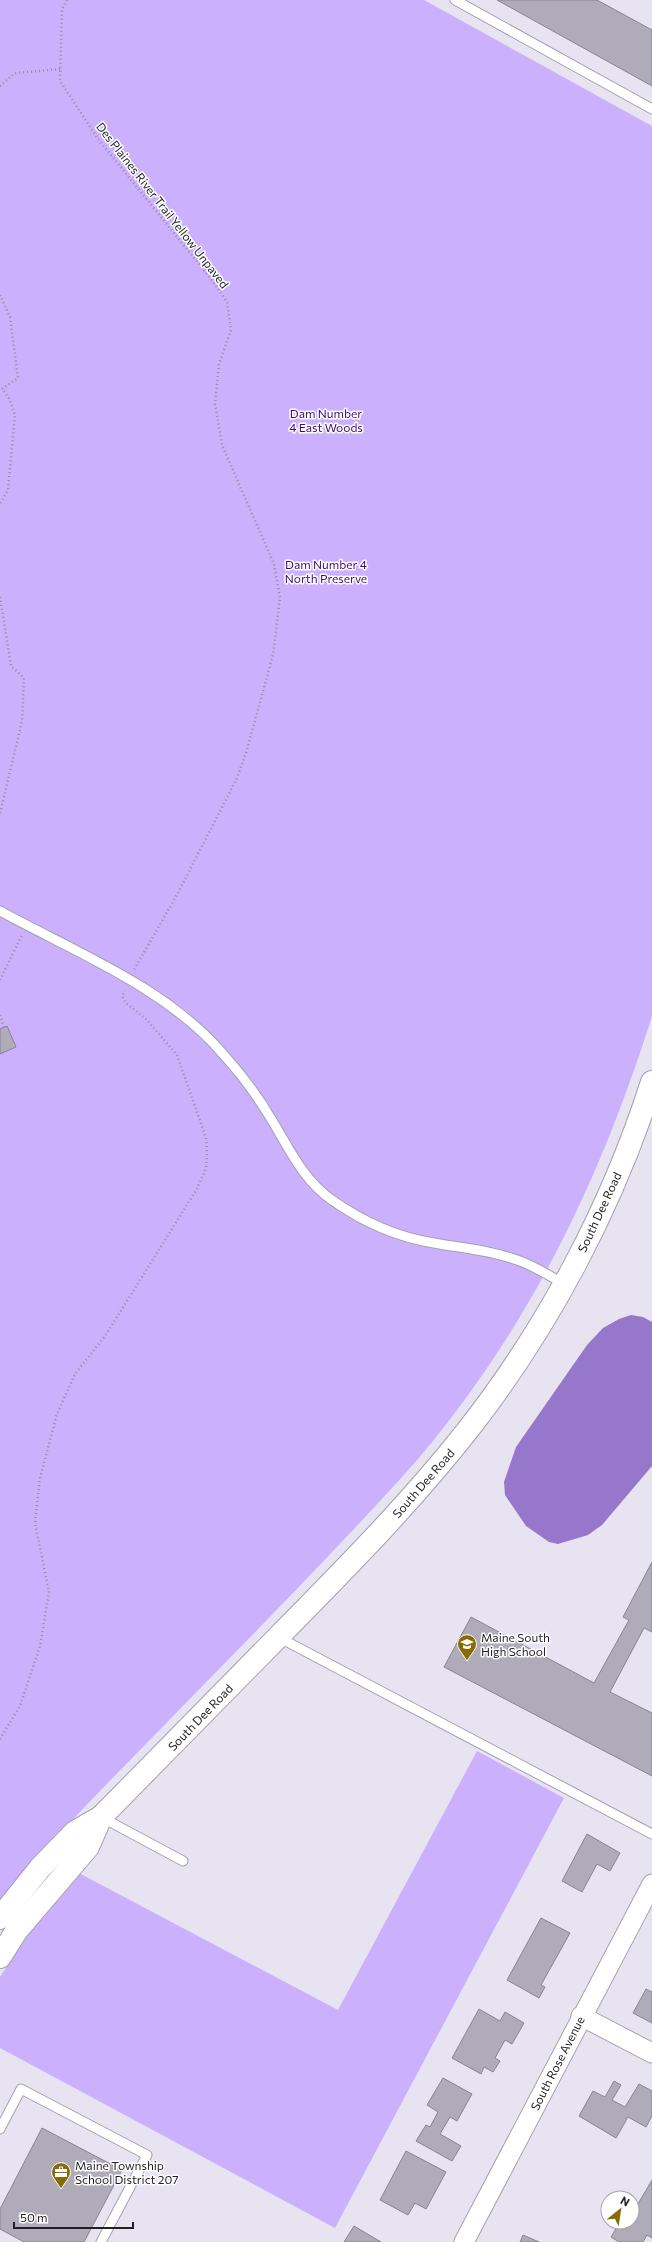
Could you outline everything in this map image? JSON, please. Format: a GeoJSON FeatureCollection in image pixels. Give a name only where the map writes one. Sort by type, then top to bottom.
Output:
{"type":"FeatureCollection","features":[{"type":"Feature","properties":{"kind":"main road","name":"South Dee Road"},"geometry":{"type":"LineString","coordinates":[[0,1918],[40,1868],[75,1832],[101,1818],[372,1541],[424,1484],[464,1435],[522,1352],[564,1284],[595,1224],[628,1150],[652,1082]]}},
{"type":"Feature","properties":{"kind":"main road","name":"South Dee Road"},"geometry":{"type":"LineString","coordinates":[[0,1958],[17,1930],[88,1847],[101,1818]]}},
{"type":"Feature","properties":{"kind":"street","name":"South Rose Avenue"},"geometry":{"type":"LineString","coordinates":[[464,2242],[581,2016],[652,1884]]}},
{"type":"Feature","properties":{"kind":"street"},"geometry":{"type":"LineString","coordinates":[[581,2016],[652,2053]]}},
{"type":"Feature","properties":{"kind":"lane"},"geometry":{"type":"LineString","coordinates":[[455,0],[652,109]]}},
{"type":"Feature","properties":{"kind":"lane"},"geometry":{"type":"LineString","coordinates":[[0,911],[119,975],[173,1008],[200,1029],[223,1054],[257,1096],[288,1149],[314,1185],[348,1211],[373,1225],[398,1235],[434,1243],[459,1246],[517,1260],[564,1284]]}},
{"type":"Feature","properties":{"kind":"lane"},"geometry":{"type":"LineString","coordinates":[[278,1637],[652,1834]]}},
{"type":"Feature","properties":{"kind":"lane"},"geometry":{"type":"LineString","coordinates":[[101,1818],[183,1861]]}},
{"type":"Feature","properties":{"kind":"lane"},"geometry":{"type":"LineString","coordinates":[[0,2129],[22,2089],[147,2155],[101,2242]]}},
{"type":"Feature","properties":{"kind":"path","name":"Des Plaines River Trail Yellow Unpaved"},"geometry":{"type":"LineString","coordinates":[[67,0],[62,9],[60,81],[98,139],[211,280],[226,302],[231,330],[220,364],[215,404],[222,445],[274,564],[280,598],[273,655],[246,754],[237,778],[178,893],[133,972]]}},
{"type":"Feature","properties":{"kind":"path"},"geometry":{"type":"LineString","coordinates":[[0,86],[15,73],[61,69]]}},
{"type":"Feature","properties":{"kind":"path"},"geometry":{"type":"LineString","coordinates":[[0,295],[10,317],[18,378],[2,389],[9,398],[14,415],[8,490],[0,504]]}},
{"type":"Feature","properties":{"kind":"path"},"geometry":{"type":"LineString","coordinates":[[0,597],[11,666],[24,678],[22,721],[0,814]]}},
{"type":"Feature","properties":{"kind":"path"},"geometry":{"type":"LineString","coordinates":[[0,980],[26,925]]}},
{"type":"Feature","properties":{"kind":"path"},"geometry":{"type":"LineString","coordinates":[[0,1739],[20,1706],[40,1646],[49,1592],[35,1523],[40,1478],[58,1414],[75,1374],[105,1336],[197,1189],[206,1168],[206,1138],[177,1055],[146,1019],[126,1003],[122,996],[126,987]]}},
{"type":"Feature","properties":{"kind":"path"},"geometry":{"type":"LineString","coordinates":[[0,1015],[4,1027]]}},
{"type":"Feature","properties":{"kind":"green space","name":"Dam Number 4 East Woods"},"geometry":{"type":"Polygon","coordinates":[[[0,0],[424,0],[652,126],[652,1016],[611,1131],[588,1186],[563,1239],[535,1291],[504,1342],[470,1392],[433,1441],[385,1496],[287,1600],[86,1805],[0,1902],[0,0]]]}},
{"type":"Feature","properties":{"kind":"green space"},"geometry":{"type":"Polygon","coordinates":[[[477,1751],[564,1798],[335,2228],[0,2048],[0,1977],[41,1916],[77,1872],[338,2010],[477,1751]]]}},
{"type":"Feature","properties":{"kind":"shaded area"},"geometry":{"type":"Polygon","coordinates":[[[631,1315],[643,1317],[652,1322],[652,1466],[602,1525],[588,1535],[558,1544],[549,1542],[526,1526],[505,1495],[504,1482],[516,1447],[587,1345],[603,1328],[619,1319],[631,1315]]]}},
{"type":"Feature","properties":{"kind":"building"},"geometry":{"type":"Polygon","coordinates":[[[497,0],[597,0],[652,30],[652,86],[497,0]]]}},
{"type":"Feature","properties":{"kind":"building"},"geometry":{"type":"Polygon","coordinates":[[[7,1026],[16,1047],[0,1054],[0,1029],[7,1026]]]}},
{"type":"Feature","properties":{"kind":"building"},"geometry":{"type":"Polygon","coordinates":[[[652,1562],[652,1632],[644,1628],[610,1692],[652,1713],[652,1776],[444,1667],[471,1617],[594,1683],[629,1620],[623,1617],[652,1562]]]}},
{"type":"Feature","properties":{"kind":"building"},"geometry":{"type":"Polygon","coordinates":[[[587,1834],[620,1853],[610,1871],[597,1864],[582,1892],[562,1881],[587,1834]]]}},
{"type":"Feature","properties":{"kind":"building"},"geometry":{"type":"Polygon","coordinates":[[[541,1918],[570,1933],[541,1985],[545,1987],[539,1998],[507,1980],[541,1918]]]}},
{"type":"Feature","properties":{"kind":"building"},"geometry":{"type":"Polygon","coordinates":[[[646,1989],[652,1992],[652,2023],[633,2013],[646,1989]]]}},
{"type":"Feature","properties":{"kind":"building"},"geometry":{"type":"Polygon","coordinates":[[[479,2009],[500,2021],[505,2012],[524,2023],[512,2044],[505,2040],[495,2058],[500,2061],[493,2072],[484,2067],[481,2074],[452,2058],[479,2009]]]}},
{"type":"Feature","properties":{"kind":"building"},"geometry":{"type":"Polygon","coordinates":[[[443,2078],[472,2094],[457,2121],[450,2117],[440,2134],[461,2146],[452,2161],[416,2141],[426,2125],[430,2127],[438,2112],[427,2105],[443,2078]]]}},
{"type":"Feature","properties":{"kind":"building"},"geometry":{"type":"Polygon","coordinates":[[[614,2081],[621,2085],[612,2100],[625,2107],[639,2084],[652,2091],[652,2116],[646,2127],[628,2117],[616,2138],[579,2116],[593,2091],[605,2097],[614,2081]]]}},
{"type":"Feature","properties":{"kind":"building","name":"Maine Township School District 207"},"geometry":{"type":"Polygon","coordinates":[[[42,2128],[122,2170],[84,2242],[24,2242],[0,2229],[0,2209],[42,2128]]]}},
{"type":"Feature","properties":{"kind":"building"},"geometry":{"type":"Polygon","coordinates":[[[406,2151],[446,2172],[426,2209],[415,2203],[408,2215],[380,2200],[406,2151]]]}},
{"type":"Feature","properties":{"kind":"building"},"geometry":{"type":"Polygon","coordinates":[[[652,2180],[652,2238],[647,2235],[643,2242],[619,2242],[611,2237],[615,2230],[640,2230],[640,2201],[652,2180]]]}},
{"type":"Feature","properties":{"kind":"building"},"geometry":{"type":"Polygon","coordinates":[[[354,2226],[381,2242],[344,2242],[354,2226]]]}},
{"type":"Feature","properties":{"kind":"building"},"geometry":{"type":"Polygon","coordinates":[[[523,2235],[539,2242],[520,2242],[523,2235]]]}},
{"type":"Feature","properties":{"kind":"place","name":"Maine South High School"},"geometry":{"type":"Point","coordinates":[467,1661]}},
{"type":"Feature","properties":{"kind":"place","name":"Maine Township School District 207"},"geometry":{"type":"Point","coordinates":[61,2189]}},
{"type":"Feature","properties":{"kind":"park label","name":"Dam Number 4 North Preserve"},"geometry":{"type":"Point","coordinates":[326,571]}}]}
